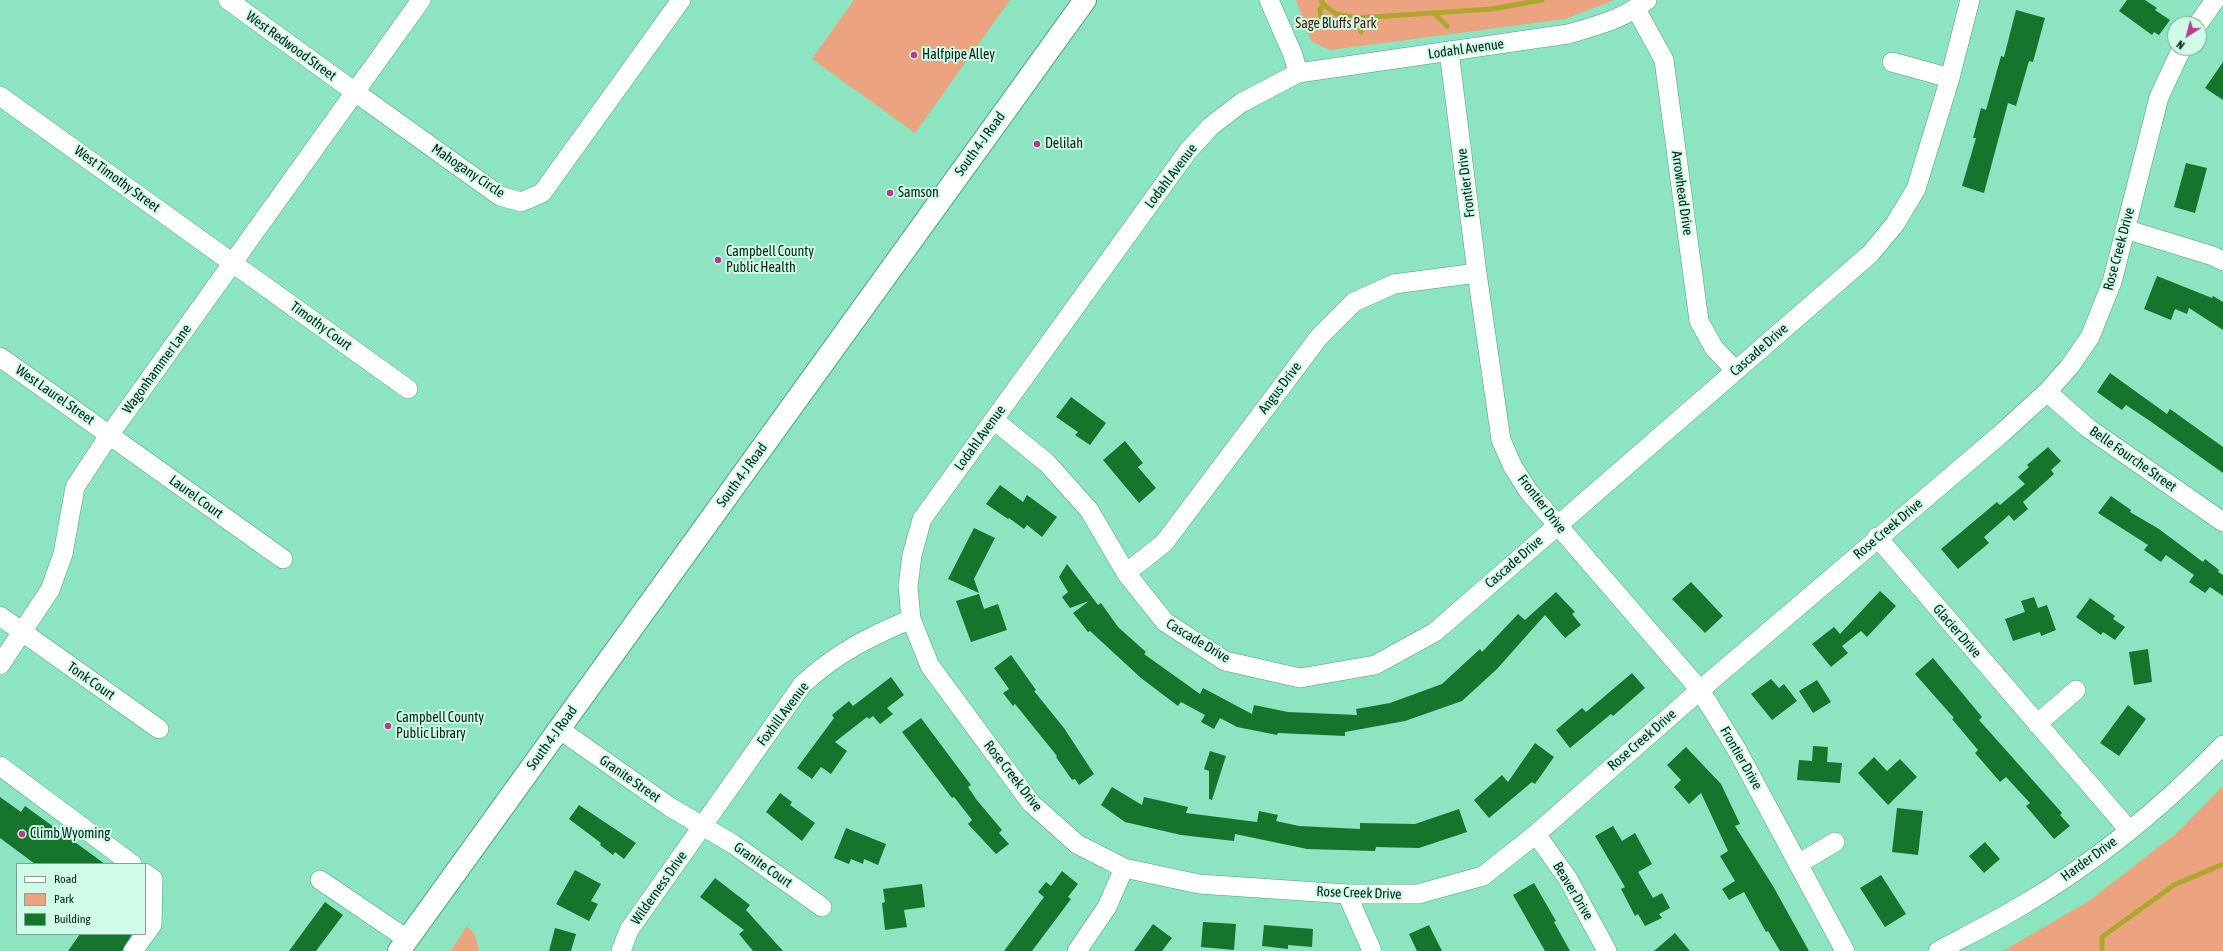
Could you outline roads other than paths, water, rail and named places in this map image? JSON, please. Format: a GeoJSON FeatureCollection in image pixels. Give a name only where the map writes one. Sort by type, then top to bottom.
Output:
{"type":"FeatureCollection","features":[{"type":"Feature","properties":{"kind":"main road","name":"South 4-J Road"},"geometry":{"type":"LineString","coordinates":[[403,945],[1085,0]]}},
{"type":"Feature","properties":{"kind":"street","name":"West Redwood Street"},"geometry":{"type":"LineString","coordinates":[[228,0],[355,92]]}},
{"type":"Feature","properties":{"kind":"street"},"geometry":{"type":"LineString","coordinates":[[355,92],[421,0]]}},
{"type":"Feature","properties":{"kind":"street","name":"Mahogany Circle"},"geometry":{"type":"LineString","coordinates":[[355,92],[500,196],[521,202],[542,193],[681,0]]}},
{"type":"Feature","properties":{"kind":"street"},"geometry":{"type":"LineString","coordinates":[[1269,0],[1298,73]]}},
{"type":"Feature","properties":{"kind":"street","name":"Cascade Drive"},"geometry":{"type":"LineString","coordinates":[[994,420],[1047,463],[1089,510],[1126,573],[1165,622],[1226,661],[1300,678],[1375,665],[1435,632],[1557,524],[1870,254],[1895,224],[1916,189],[1950,78],[1970,0]]}},
{"type":"Feature","properties":{"kind":"street"},"geometry":{"type":"LineString","coordinates":[[2204,16],[2215,0]]}},
{"type":"Feature","properties":{"kind":"street","name":"Lodahl Avenue"},"geometry":{"type":"LineString","coordinates":[[911,619],[908,586],[912,555],[922,519],[1188,151],[1212,126],[1241,103],[1298,73],[1568,34],[1602,25],[1642,5]]}},
{"type":"Feature","properties":{"kind":"street","name":"Arrowhead Drive"},"geometry":{"type":"LineString","coordinates":[[1642,5],[1664,60],[1699,322],[1714,348],[1736,371]]}},
{"type":"Feature","properties":{"kind":"street","name":"Frontier Drive"},"geometry":{"type":"LineString","coordinates":[[1450,51],[1477,273],[1501,440],[1513,467],[1529,492],[1700,690],[1737,750],[1845,951]]}},
{"type":"Feature","properties":{"kind":"street","name":"Rose Creek Drive"},"geometry":{"type":"LineString","coordinates":[[911,619],[930,666],[1031,803],[1077,844],[1124,868],[1199,884],[1347,894],[1418,894],[1483,876],[1536,834],[1700,690],[2047,392],[2070,366],[2090,337],[2112,282],[2124,229],[2159,97],[2178,56]]}},
{"type":"Feature","properties":{"kind":"street"},"geometry":{"type":"LineString","coordinates":[[1892,62],[1950,78]]}},
{"type":"Feature","properties":{"kind":"street","name":"Wagonhammer Lane"},"geometry":{"type":"LineString","coordinates":[[0,665],[50,590],[63,554],[76,486],[110,434],[355,92]]}},
{"type":"Feature","properties":{"kind":"street","name":"West Timothy Street"},"geometry":{"type":"LineString","coordinates":[[0,96],[233,263]]}},
{"type":"Feature","properties":{"kind":"street"},"geometry":{"type":"LineString","coordinates":[[2124,229],[2213,256],[2223,261]]}},
{"type":"Feature","properties":{"kind":"street","name":"Timothy Court"},"geometry":{"type":"LineString","coordinates":[[233,263],[408,389]]}},
{"type":"Feature","properties":{"kind":"street","name":"Angus Drive"},"geometry":{"type":"LineString","coordinates":[[1126,573],[1164,543],[1318,337],[1354,302],[1394,284],[1477,273]]}},
{"type":"Feature","properties":{"kind":"street","name":"West Laurel Street"},"geometry":{"type":"LineString","coordinates":[[0,357],[110,434]]}},
{"type":"Feature","properties":{"kind":"street","name":"Belle Fourche Street"},"geometry":{"type":"LineString","coordinates":[[2047,392],[2088,428],[2223,522]]}},
{"type":"Feature","properties":{"kind":"street","name":"Laurel Court"},"geometry":{"type":"LineString","coordinates":[[110,434],[283,559]]}},
{"type":"Feature","properties":{"kind":"street","name":"Glacier Drive"},"geometry":{"type":"LineString","coordinates":[[1878,537],[2129,830]]}},
{"type":"Feature","properties":{"kind":"street","name":"Tonk Court"},"geometry":{"type":"LineString","coordinates":[[0,616],[160,729]]}},
{"type":"Feature","properties":{"kind":"street","name":"Foxhill Avenue"},"geometry":{"type":"LineString","coordinates":[[702,827],[802,685],[823,665],[863,641],[911,619]]}},
{"type":"Feature","properties":{"kind":"street"},"geometry":{"type":"LineString","coordinates":[[2037,724],[2076,690]]}},
{"type":"Feature","properties":{"kind":"street","name":"Granite Street"},"geometry":{"type":"LineString","coordinates":[[559,729],[670,807],[702,827]]}},
{"type":"Feature","properties":{"kind":"street","name":"Harder Drive"},"geometry":{"type":"LineString","coordinates":[[1938,951],[2021,906],[2076,870],[2129,830],[2198,771],[2223,745]]}},
{"type":"Feature","properties":{"kind":"street"},"geometry":{"type":"LineString","coordinates":[[0,766],[131,863]]}},
{"type":"Feature","properties":{"kind":"street","name":"Granite Court"},"geometry":{"type":"LineString","coordinates":[[702,827],[733,844],[822,907]]}},
{"type":"Feature","properties":{"kind":"street","name":"Wilderness Drive"},"geometry":{"type":"LineString","coordinates":[[621,951],[629,930],[702,827]]}},
{"type":"Feature","properties":{"kind":"street","name":"Beaver Drive"},"geometry":{"type":"LineString","coordinates":[[1536,834],[1568,879],[1607,951]]}},
{"type":"Feature","properties":{"kind":"street"},"geometry":{"type":"LineString","coordinates":[[1798,864],[1835,842]]}},
{"type":"Feature","properties":{"kind":"street"},"geometry":{"type":"LineString","coordinates":[[1077,951],[1107,907],[1124,868]]}},
{"type":"Feature","properties":{"kind":"street"},"geometry":{"type":"LineString","coordinates":[[146,875],[153,880],[152,925],[146,933]]}},
{"type":"Feature","properties":{"kind":"street"},"geometry":{"type":"LineString","coordinates":[[320,880],[403,945]]}},
{"type":"Feature","properties":{"kind":"street"},"geometry":{"type":"LineString","coordinates":[[1347,894],[1372,951]]}},
{"type":"Feature","properties":{"kind":"street"},"geometry":{"type":"LineString","coordinates":[[133,951],[145,935]]}},
{"type":"Feature","properties":{"kind":"waterway"},"geometry":{"type":"LineString","coordinates":[[1321,0],[1324,5],[1336,14],[1358,18],[1492,9],[1542,0]]}},
{"type":"Feature","properties":{"kind":"waterway"},"geometry":{"type":"LineString","coordinates":[[1321,17],[1320,9],[1324,5]]}},
{"type":"Feature","properties":{"kind":"waterway"},"geometry":{"type":"LineString","coordinates":[[1435,14],[1447,26]]}},
{"type":"Feature","properties":{"kind":"waterway"},"geometry":{"type":"LineString","coordinates":[[1358,18],[1361,32]]}},
{"type":"Feature","properties":{"kind":"waterway"},"geometry":{"type":"LineString","coordinates":[[2102,951],[2102,937],[2174,885],[2223,864]]}},
{"type":"Feature","properties":{"kind":"place","name":"Halfpipe Alley"},"geometry":{"type":"Point","coordinates":[914,55]}},
{"type":"Feature","properties":{"kind":"place","name":"Delilah"},"geometry":{"type":"Point","coordinates":[1037,144]}},
{"type":"Feature","properties":{"kind":"place","name":"Samson"},"geometry":{"type":"Point","coordinates":[890,193]}},
{"type":"Feature","properties":{"kind":"place","name":"Campbell County Public Health"},"geometry":{"type":"Point","coordinates":[718,260]}},
{"type":"Feature","properties":{"kind":"place","name":"Campbell County Public Library"},"geometry":{"type":"Point","coordinates":[388,726]}},
{"type":"Feature","properties":{"kind":"place","name":"Climb Wyoming"},"geometry":{"type":"Point","coordinates":[22,834]}},
{"type":"Feature","properties":{"kind":"park label","name":"Sage Bluffs Park"},"geometry":{"type":"Point","coordinates":[1336,24]}}]}
